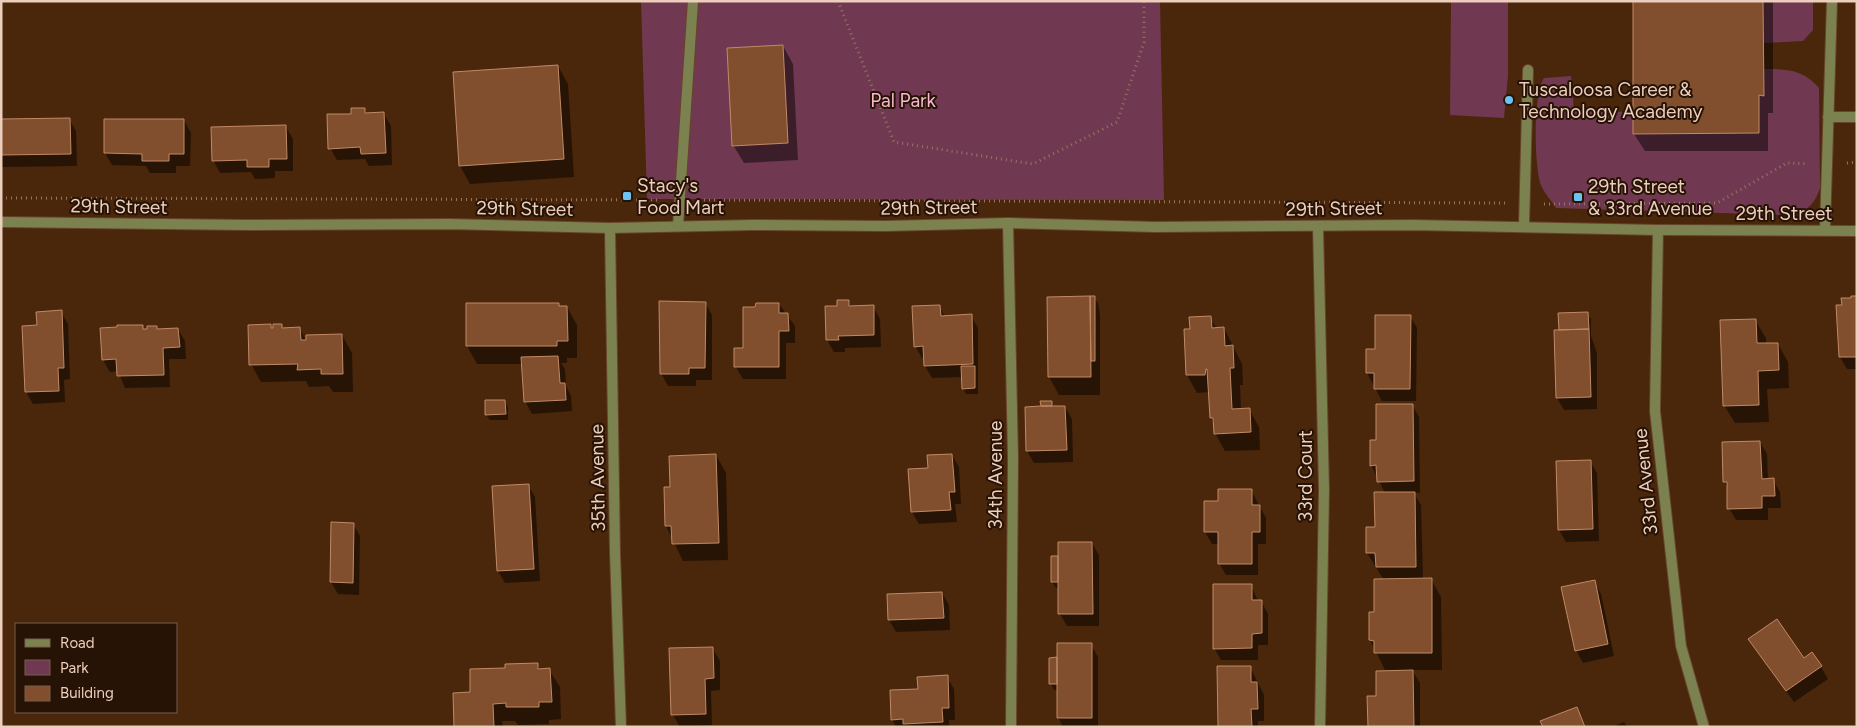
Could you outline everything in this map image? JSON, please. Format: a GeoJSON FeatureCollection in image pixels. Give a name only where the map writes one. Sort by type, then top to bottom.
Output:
{"type":"FeatureCollection","features":[{"type":"Feature","properties":{"kind":"street"},"geometry":{"type":"LineString","coordinates":[[678,226],[693,1]]}},
{"type":"Feature","properties":{"kind":"street"},"geometry":{"type":"LineString","coordinates":[[1824,230],[1832,1]]}},
{"type":"Feature","properties":{"kind":"street"},"geometry":{"type":"LineString","coordinates":[[1524,226],[1528,70]]}},
{"type":"Feature","properties":{"kind":"street"},"geometry":{"type":"LineString","coordinates":[[1828,117],[1857,117]]}},
{"type":"Feature","properties":{"kind":"street","name":"29th Street"},"geometry":{"type":"LineString","coordinates":[[1,222],[247,225],[449,224],[610,228],[1008,223],[1156,227],[1524,226],[1658,230],[1857,231]]}},
{"type":"Feature","properties":{"kind":"street","name":"34th Avenue"},"geometry":{"type":"LineString","coordinates":[[1008,223],[1013,458],[1011,727]]}},
{"type":"Feature","properties":{"kind":"street","name":"33rd Court"},"geometry":{"type":"LineString","coordinates":[[1318,226],[1324,490],[1320,727]]}},
{"type":"Feature","properties":{"kind":"street","name":"35th Avenue"},"geometry":{"type":"LineString","coordinates":[[610,228],[615,552],[621,727]]}},
{"type":"Feature","properties":{"kind":"street","name":"33rd Avenue"},"geometry":{"type":"LineString","coordinates":[[1658,230],[1655,412],[1681,646],[1704,727]]}},
{"type":"Feature","properties":{"kind":"path"},"geometry":{"type":"LineString","coordinates":[[838,1],[894,142],[1033,164],[1117,122],[1144,42],[1144,1]]}},
{"type":"Feature","properties":{"kind":"path"},"geometry":{"type":"LineString","coordinates":[[1,198],[1525,204],[1717,203],[1787,163],[1826,164],[1857,162]]}},
{"type":"Feature","properties":{"kind":"green space","name":"Pal Park"},"geometry":{"type":"Polygon","coordinates":[[[641,1],[1160,1],[1164,200],[647,199],[641,1]]]}},
{"type":"Feature","properties":{"kind":"green space"},"geometry":{"type":"Polygon","coordinates":[[[1451,1],[1508,1],[1508,75],[1504,118],[1450,115],[1451,1]]]}},
{"type":"Feature","properties":{"kind":"green space"},"geometry":{"type":"Polygon","coordinates":[[[1763,1],[1813,1],[1813,30],[1803,41],[1763,43],[1763,1]]]}},
{"type":"Feature","properties":{"kind":"green space"},"geometry":{"type":"Polygon","coordinates":[[[1764,69],[1794,71],[1807,77],[1819,88],[1820,188],[1815,200],[1804,210],[1787,215],[1556,208],[1542,188],[1537,163],[1536,114],[1540,86],[1544,78],[1571,76],[1574,111],[1633,112],[1633,134],[1758,133],[1759,95],[1763,96],[1764,69]]]}},
{"type":"Feature","properties":{"kind":"building"},"geometry":{"type":"Polygon","coordinates":[[[1633,1],[1763,1],[1764,96],[1759,95],[1759,133],[1633,134],[1633,1]]]}},
{"type":"Feature","properties":{"kind":"building"},"geometry":{"type":"Polygon","coordinates":[[[783,45],[788,143],[732,146],[727,48],[783,45]]]}},
{"type":"Feature","properties":{"kind":"building"},"geometry":{"type":"Polygon","coordinates":[[[558,65],[564,159],[459,166],[453,72],[558,65]]]}},
{"type":"Feature","properties":{"kind":"building"},"geometry":{"type":"Polygon","coordinates":[[[351,108],[365,108],[365,113],[384,112],[386,153],[361,154],[360,147],[328,149],[327,114],[351,114],[351,108]]]}},
{"type":"Feature","properties":{"kind":"building"},"geometry":{"type":"Polygon","coordinates":[[[70,118],[71,154],[1,155],[1,119],[70,118]]]}},
{"type":"Feature","properties":{"kind":"building"},"geometry":{"type":"Polygon","coordinates":[[[104,119],[184,119],[184,154],[169,154],[169,161],[142,161],[142,154],[104,153],[104,119]]]}},
{"type":"Feature","properties":{"kind":"building"},"geometry":{"type":"Polygon","coordinates":[[[286,125],[287,159],[269,159],[269,167],[247,167],[247,160],[212,161],[211,127],[286,125]]]}},
{"type":"Feature","properties":{"kind":"building"},"geometry":{"type":"Polygon","coordinates":[[[1090,296],[1095,296],[1095,361],[1091,361],[1090,296]]]}},
{"type":"Feature","properties":{"kind":"building"},"geometry":{"type":"Polygon","coordinates":[[[1090,296],[1091,377],[1048,377],[1047,297],[1090,296]]]}},
{"type":"Feature","properties":{"kind":"building"},"geometry":{"type":"Polygon","coordinates":[[[1851,296],[1857,296],[1857,357],[1839,357],[1836,305],[1842,305],[1841,298],[1851,298],[1851,296]]]}},
{"type":"Feature","properties":{"kind":"building"},"geometry":{"type":"Polygon","coordinates":[[[837,300],[849,300],[849,306],[874,305],[874,335],[838,336],[839,340],[826,340],[825,306],[837,306],[837,300]]]}},
{"type":"Feature","properties":{"kind":"building"},"geometry":{"type":"Polygon","coordinates":[[[659,301],[706,302],[705,368],[689,368],[689,374],[660,374],[659,301]]]}},
{"type":"Feature","properties":{"kind":"building"},"geometry":{"type":"Polygon","coordinates":[[[466,303],[559,303],[559,306],[567,306],[568,341],[557,341],[557,346],[466,346],[466,303]]]}},
{"type":"Feature","properties":{"kind":"building"},"geometry":{"type":"Polygon","coordinates":[[[756,303],[779,303],[779,313],[788,313],[789,331],[779,331],[779,367],[734,367],[734,348],[743,348],[743,307],[755,307],[756,303]]]}},
{"type":"Feature","properties":{"kind":"building"},"geometry":{"type":"Polygon","coordinates":[[[940,305],[941,316],[972,314],[973,364],[924,366],[923,346],[914,347],[912,306],[940,305]]]}},
{"type":"Feature","properties":{"kind":"building"},"geometry":{"type":"Polygon","coordinates":[[[62,310],[64,368],[58,368],[59,391],[25,392],[22,326],[37,325],[36,312],[62,310]]]}},
{"type":"Feature","properties":{"kind":"building"},"geometry":{"type":"Polygon","coordinates":[[[1588,312],[1589,329],[1559,330],[1558,313],[1588,312]]]}},
{"type":"Feature","properties":{"kind":"building"},"geometry":{"type":"Polygon","coordinates":[[[1375,315],[1411,315],[1410,389],[1374,389],[1374,373],[1366,373],[1366,349],[1375,349],[1375,315]]]}},
{"type":"Feature","properties":{"kind":"building"},"geometry":{"type":"Polygon","coordinates":[[[1211,316],[1212,328],[1224,327],[1225,346],[1233,345],[1234,368],[1230,368],[1232,409],[1250,408],[1251,432],[1214,434],[1213,418],[1210,418],[1207,369],[1205,375],[1186,375],[1184,329],[1190,329],[1189,317],[1211,316]]]}},
{"type":"Feature","properties":{"kind":"building"},"geometry":{"type":"Polygon","coordinates":[[[1756,319],[1757,343],[1778,343],[1779,370],[1758,371],[1759,405],[1723,406],[1720,320],[1756,319]]]}},
{"type":"Feature","properties":{"kind":"building"},"geometry":{"type":"Polygon","coordinates":[[[271,324],[271,328],[273,328],[273,324],[282,324],[282,328],[300,327],[301,340],[306,340],[306,335],[342,334],[343,374],[321,374],[321,369],[297,370],[298,364],[249,365],[248,325],[271,324]]]}},
{"type":"Feature","properties":{"kind":"building"},"geometry":{"type":"Polygon","coordinates":[[[117,325],[143,325],[143,329],[147,329],[147,326],[157,326],[157,329],[178,328],[180,347],[163,348],[164,375],[117,376],[116,359],[102,360],[100,328],[117,327],[117,325]]]}},
{"type":"Feature","properties":{"kind":"building"},"geometry":{"type":"Polygon","coordinates":[[[1589,329],[1591,397],[1556,398],[1554,330],[1589,329]]]}},
{"type":"Feature","properties":{"kind":"building"},"geometry":{"type":"Polygon","coordinates":[[[558,356],[560,383],[565,383],[566,400],[524,402],[521,357],[558,356]]]}},
{"type":"Feature","properties":{"kind":"building"},"geometry":{"type":"Polygon","coordinates":[[[961,366],[975,366],[975,388],[962,389],[961,366]]]}},
{"type":"Feature","properties":{"kind":"building"},"geometry":{"type":"Polygon","coordinates":[[[485,400],[505,400],[506,414],[485,415],[485,400]]]}},
{"type":"Feature","properties":{"kind":"building"},"geometry":{"type":"Polygon","coordinates":[[[1040,401],[1052,401],[1052,406],[1041,406],[1040,401]]]}},
{"type":"Feature","properties":{"kind":"building"},"geometry":{"type":"Polygon","coordinates":[[[1376,404],[1413,404],[1414,481],[1377,482],[1376,465],[1370,466],[1370,440],[1376,440],[1376,404]]]}},
{"type":"Feature","properties":{"kind":"building"},"geometry":{"type":"Polygon","coordinates":[[[1065,406],[1067,450],[1026,451],[1025,407],[1065,406]]]}},
{"type":"Feature","properties":{"kind":"building"},"geometry":{"type":"Polygon","coordinates":[[[1760,441],[1762,479],[1774,478],[1775,496],[1762,496],[1762,508],[1727,509],[1727,482],[1723,482],[1722,442],[1760,441]]]}},
{"type":"Feature","properties":{"kind":"building"},"geometry":{"type":"Polygon","coordinates":[[[716,454],[719,543],[672,544],[671,526],[665,526],[664,487],[670,487],[669,456],[716,454]]]}},
{"type":"Feature","properties":{"kind":"building"},"geometry":{"type":"Polygon","coordinates":[[[952,454],[955,492],[949,492],[951,510],[911,512],[908,469],[928,468],[927,455],[952,454]]]}},
{"type":"Feature","properties":{"kind":"building"},"geometry":{"type":"Polygon","coordinates":[[[1591,460],[1593,529],[1558,530],[1556,461],[1591,460]]]}},
{"type":"Feature","properties":{"kind":"building"},"geometry":{"type":"Polygon","coordinates":[[[529,484],[534,569],[497,571],[492,486],[529,484]]]}},
{"type":"Feature","properties":{"kind":"building"},"geometry":{"type":"Polygon","coordinates":[[[1218,489],[1252,489],[1252,505],[1260,505],[1260,532],[1252,532],[1252,564],[1218,564],[1218,532],[1204,532],[1204,501],[1218,501],[1218,489]]]}},
{"type":"Feature","properties":{"kind":"building"},"geometry":{"type":"Polygon","coordinates":[[[1374,492],[1415,492],[1416,567],[1376,567],[1375,553],[1366,553],[1366,527],[1375,527],[1374,492]]]}},
{"type":"Feature","properties":{"kind":"building"},"geometry":{"type":"Polygon","coordinates":[[[331,522],[354,523],[353,583],[330,582],[331,522]]]}},
{"type":"Feature","properties":{"kind":"building"},"geometry":{"type":"Polygon","coordinates":[[[1058,542],[1092,542],[1093,614],[1058,614],[1058,542]]]}},
{"type":"Feature","properties":{"kind":"building"},"geometry":{"type":"Polygon","coordinates":[[[1051,556],[1058,556],[1058,582],[1051,582],[1051,556]]]}},
{"type":"Feature","properties":{"kind":"building"},"geometry":{"type":"Polygon","coordinates":[[[1432,578],[1432,653],[1374,653],[1374,641],[1369,640],[1369,612],[1374,612],[1374,579],[1432,578]]]}},
{"type":"Feature","properties":{"kind":"building"},"geometry":{"type":"Polygon","coordinates":[[[1595,580],[1608,644],[1575,651],[1561,587],[1595,580]]]}},
{"type":"Feature","properties":{"kind":"building"},"geometry":{"type":"Polygon","coordinates":[[[1213,584],[1252,584],[1252,600],[1262,600],[1262,633],[1252,634],[1252,648],[1213,649],[1213,584]]]}},
{"type":"Feature","properties":{"kind":"building"},"geometry":{"type":"Polygon","coordinates":[[[942,592],[944,618],[888,620],[887,594],[942,592]]]}},
{"type":"Feature","properties":{"kind":"building"},"geometry":{"type":"Polygon","coordinates":[[[1777,619],[1804,658],[1812,652],[1822,666],[1786,691],[1748,639],[1777,619]]]}},
{"type":"Feature","properties":{"kind":"building"},"geometry":{"type":"Polygon","coordinates":[[[1057,643],[1092,643],[1092,718],[1057,718],[1057,643]]]}},
{"type":"Feature","properties":{"kind":"building"},"geometry":{"type":"Polygon","coordinates":[[[713,647],[714,678],[705,679],[706,714],[671,715],[669,648],[713,647]]]}},
{"type":"Feature","properties":{"kind":"building"},"geometry":{"type":"Polygon","coordinates":[[[1057,657],[1057,684],[1049,684],[1049,658],[1057,657]]]}},
{"type":"Feature","properties":{"kind":"building"},"geometry":{"type":"Polygon","coordinates":[[[538,663],[538,669],[550,668],[552,702],[539,702],[539,707],[506,707],[506,703],[493,704],[494,727],[454,727],[453,693],[470,692],[470,669],[505,668],[505,664],[538,663]]]}},
{"type":"Feature","properties":{"kind":"building"},"geometry":{"type":"Polygon","coordinates":[[[1217,666],[1251,666],[1251,682],[1257,682],[1258,709],[1251,709],[1252,727],[1218,727],[1217,666]]]}},
{"type":"Feature","properties":{"kind":"building"},"geometry":{"type":"Polygon","coordinates":[[[1413,670],[1414,727],[1368,727],[1367,696],[1376,696],[1376,671],[1413,670]]]}},
{"type":"Feature","properties":{"kind":"building"},"geometry":{"type":"Polygon","coordinates":[[[948,675],[949,708],[942,708],[943,722],[903,724],[903,719],[891,720],[890,690],[918,689],[917,677],[948,675]]]}},
{"type":"Feature","properties":{"kind":"building"},"geometry":{"type":"Polygon","coordinates":[[[1577,707],[1585,727],[1543,727],[1540,721],[1577,707]]]}},
{"type":"Feature","properties":{"kind":"place","name":"Tuscaloosa Career & Technology Academy"},"geometry":{"type":"Point","coordinates":[1509,100]}},
{"type":"Feature","properties":{"kind":"place","name":"Stacy's Food Mart"},"geometry":{"type":"Point","coordinates":[627,196]}},
{"type":"Feature","properties":{"kind":"place","name":"29th Street & 33rd Avenue"},"geometry":{"type":"Point","coordinates":[1578,197]}}]}
